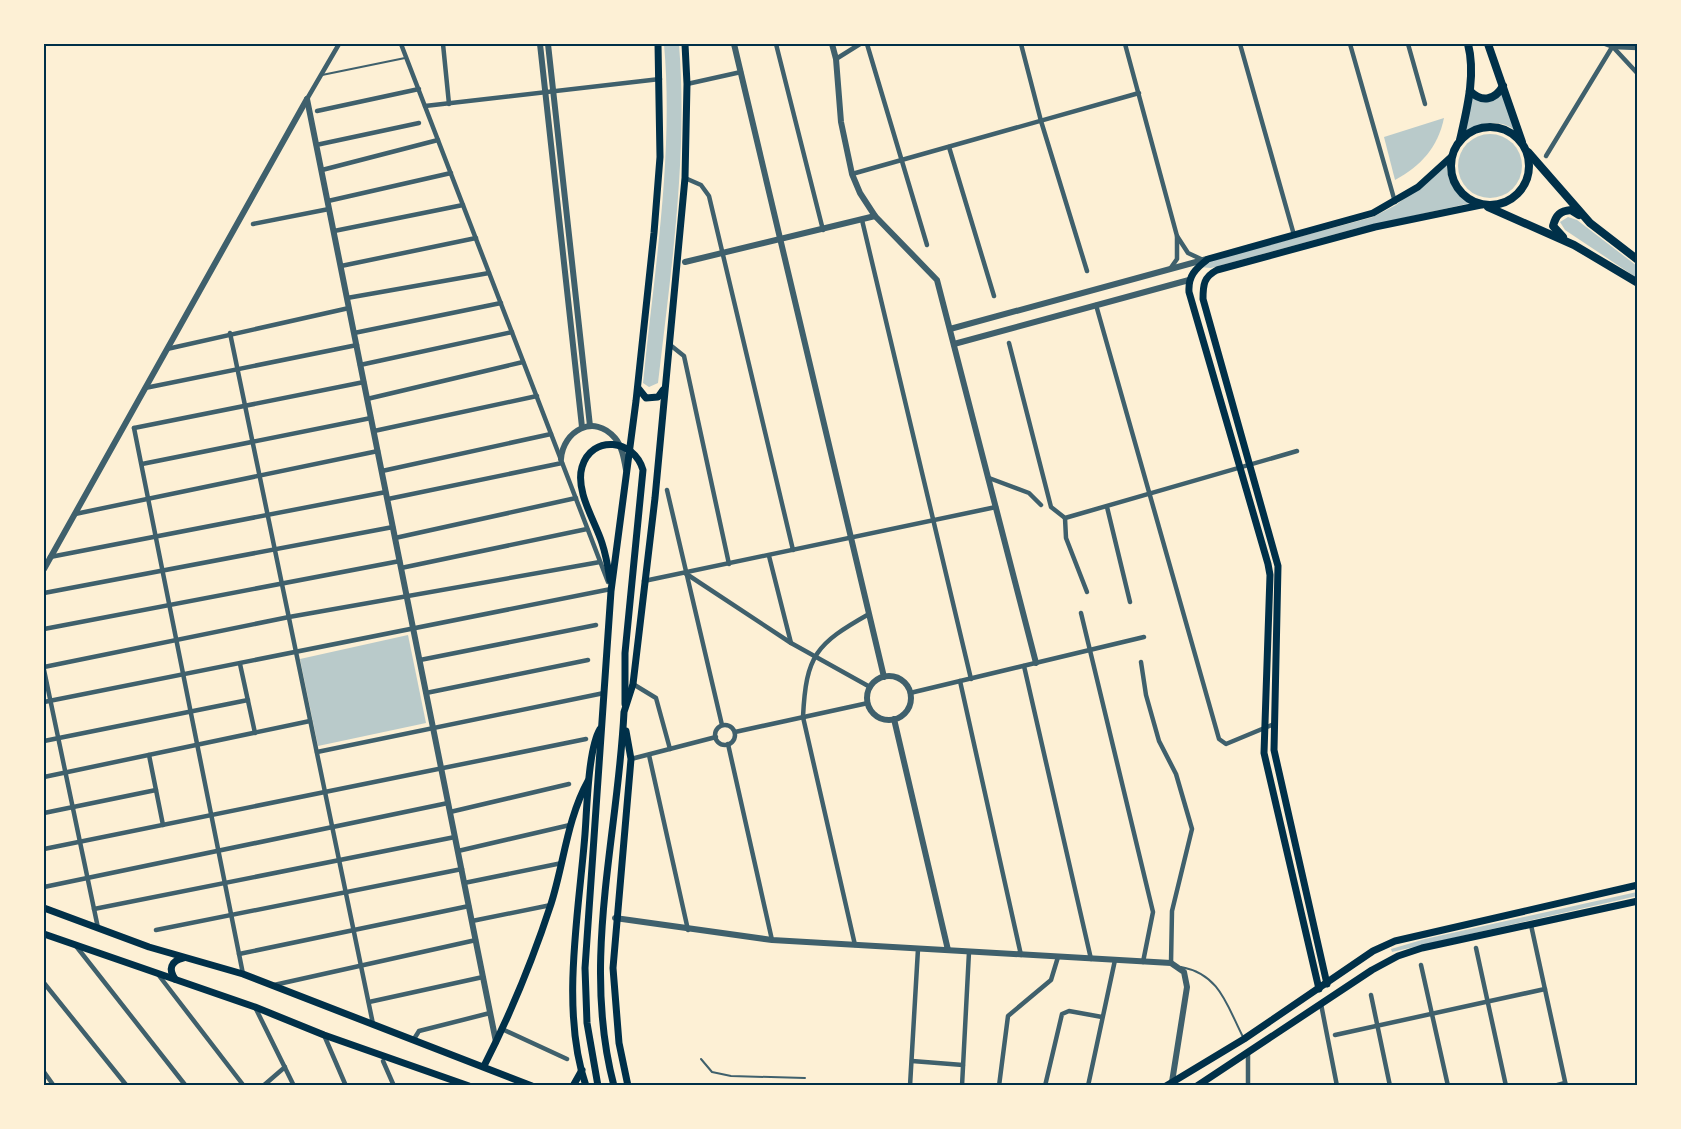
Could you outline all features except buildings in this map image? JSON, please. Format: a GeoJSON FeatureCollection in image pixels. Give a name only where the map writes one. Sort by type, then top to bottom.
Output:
{"type":"FeatureCollection","features":[{"type":"Feature","properties":{"kind":"main road"},"geometry":{"type":"LineString","coordinates":[[598,1086],[587,1023],[585,968],[611,591],[638,388],[660,157],[658,44]]}},
{"type":"Feature","properties":{"kind":"main road"},"geometry":{"type":"LineString","coordinates":[[624,712],[633,684],[656,498],[668,344],[685,178],[687,84],[685,44]]}},
{"type":"Feature","properties":{"kind":"main road"},"geometry":{"type":"LineString","coordinates":[[1318,990],[1264,753],[1270,575],[1189,292],[1188,280],[1205,260],[1372,213],[1395,202],[1434,175],[1451,157],[1459,141],[1470,92],[1468,44]]}},
{"type":"Feature","properties":{"kind":"main road"},"geometry":{"type":"LineString","coordinates":[[1327,984],[1274,750],[1280,579],[1203,299],[1203,286],[1207,276],[1217,270],[1375,227],[1505,202],[1522,189],[1529,169],[1524,147],[1488,44]]}},
{"type":"Feature","properties":{"kind":"main road"},"geometry":{"type":"LineString","coordinates":[[1470,92],[1475,96],[1488,99],[1503,86]]}},
{"type":"Feature","properties":{"kind":"main road"},"geometry":{"type":"LineString","coordinates":[[1459,141],[1477,128],[1488,126],[1508,131],[1590,223]]}},
{"type":"Feature","properties":{"kind":"main road"},"geometry":{"type":"LineString","coordinates":[[1451,157],[1452,178],[1463,195],[1574,245],[1638,283]]}},
{"type":"Feature","properties":{"kind":"main road"},"geometry":{"type":"LineString","coordinates":[[1574,245],[1553,226],[1555,218],[1563,211],[1571,210],[1638,260]]}},
{"type":"Feature","properties":{"kind":"main road"},"geometry":{"type":"LineString","coordinates":[[638,388],[646,398],[654,398],[664,389]]}},
{"type":"Feature","properties":{"kind":"main road"},"geometry":{"type":"LineString","coordinates":[[611,591],[603,546],[586,502],[581,476],[582,468],[590,454],[599,447],[614,444],[624,446],[633,452],[643,470],[625,653],[624,723],[606,880],[600,968],[602,1020],[614,1086]]}},
{"type":"Feature","properties":{"kind":"main road"},"geometry":{"type":"LineString","coordinates":[[624,723],[631,759],[615,918],[615,1004],[627,1084]]}},
{"type":"Feature","properties":{"kind":"main road"},"geometry":{"type":"LineString","coordinates":[[586,1086],[575,1021],[573,978],[590,779],[597,733],[602,724]]}},
{"type":"Feature","properties":{"kind":"main road"},"geometry":{"type":"LineString","coordinates":[[1264,753],[1269,748],[1274,750]]}},
{"type":"Feature","properties":{"kind":"main road"},"geometry":{"type":"LineString","coordinates":[[484,1066],[502,1029],[550,905],[570,825],[578,800],[590,779]]}},
{"type":"Feature","properties":{"kind":"main road"},"geometry":{"type":"LineString","coordinates":[[1169,1084],[1244,1039],[1373,951],[1395,941],[1638,885]]}},
{"type":"Feature","properties":{"kind":"main road"},"geometry":{"type":"LineString","coordinates":[[1197,1086],[1398,956],[1422,948],[1638,901]]}},
{"type":"Feature","properties":{"kind":"main road"},"geometry":{"type":"LineString","coordinates":[[44,908],[183,958],[243,974],[532,1086]]}},
{"type":"Feature","properties":{"kind":"main road"},"geometry":{"type":"LineString","coordinates":[[44,934],[255,1006],[324,1035],[469,1086]]}},
{"type":"Feature","properties":{"kind":"main road"},"geometry":{"type":"LineString","coordinates":[[175,979],[171,973],[171,965],[183,958]]}},
{"type":"Feature","properties":{"kind":"main road"},"geometry":{"type":"LineString","coordinates":[[573,1086],[582,1070]]}},
{"type":"Feature","properties":{"kind":"street"},"geometry":{"type":"LineString","coordinates":[[44,569],[339,44]]}},
{"type":"Feature","properties":{"kind":"street"},"geometry":{"type":"LineString","coordinates":[[44,702],[611,591],[401,44]]}},
{"type":"Feature","properties":{"kind":"street"},"geometry":{"type":"LineString","coordinates":[[443,44],[449,104]]}},
{"type":"Feature","properties":{"kind":"street"},"geometry":{"type":"LineString","coordinates":[[540,44],[582,427]]}},
{"type":"Feature","properties":{"kind":"street"},"geometry":{"type":"LineString","coordinates":[[548,44],[590,426]]}},
{"type":"Feature","properties":{"kind":"street"},"geometry":{"type":"LineString","coordinates":[[734,44],[884,677]]}},
{"type":"Feature","properties":{"kind":"street"},"geometry":{"type":"LineString","coordinates":[[776,44],[823,230]]}},
{"type":"Feature","properties":{"kind":"street"},"geometry":{"type":"LineString","coordinates":[[832,44],[836,59],[841,122],[852,174],[860,193],[875,216],[937,280],[1036,663]]}},
{"type":"Feature","properties":{"kind":"street"},"geometry":{"type":"LineString","coordinates":[[836,59],[860,44]]}},
{"type":"Feature","properties":{"kind":"street"},"geometry":{"type":"LineString","coordinates":[[867,44],[927,245]]}},
{"type":"Feature","properties":{"kind":"street"},"geometry":{"type":"LineString","coordinates":[[1029,44],[1021,45],[1041,121],[1087,271]]}},
{"type":"Feature","properties":{"kind":"street"},"geometry":{"type":"LineString","coordinates":[[1125,44],[1177,236],[1177,259],[1170,269]]}},
{"type":"Feature","properties":{"kind":"street"},"geometry":{"type":"LineString","coordinates":[[1240,44],[1294,235]]}},
{"type":"Feature","properties":{"kind":"street"},"geometry":{"type":"LineString","coordinates":[[1350,44],[1395,202]]}},
{"type":"Feature","properties":{"kind":"street"},"geometry":{"type":"LineString","coordinates":[[1408,44],[1425,104]]}},
{"type":"Feature","properties":{"kind":"street"},"geometry":{"type":"LineString","coordinates":[[1605,44],[1638,48]]}},
{"type":"Feature","properties":{"kind":"street"},"geometry":{"type":"LineString","coordinates":[[1613,45],[1638,74]]}},
{"type":"Feature","properties":{"kind":"street"},"geometry":{"type":"LineString","coordinates":[[1546,156],[1613,45]]}},
{"type":"Feature","properties":{"kind":"street"},"geometry":{"type":"LineString","coordinates":[[687,84],[741,72]]}},
{"type":"Feature","properties":{"kind":"street"},"geometry":{"type":"LineString","coordinates":[[425,106],[660,79]]}},
{"type":"Feature","properties":{"kind":"street"},"geometry":{"type":"LineString","coordinates":[[317,111],[419,89]]}},
{"type":"Feature","properties":{"kind":"street"},"geometry":{"type":"LineString","coordinates":[[852,174],[1138,93]]}},
{"type":"Feature","properties":{"kind":"street"},"geometry":{"type":"LineString","coordinates":[[307,99],[496,1042]]}},
{"type":"Feature","properties":{"kind":"street"},"geometry":{"type":"LineString","coordinates":[[316,145],[419,123]]}},
{"type":"Feature","properties":{"kind":"street"},"geometry":{"type":"LineString","coordinates":[[322,170],[438,140]]}},
{"type":"Feature","properties":{"kind":"street"},"geometry":{"type":"LineString","coordinates":[[949,147],[994,296]]}},
{"type":"Feature","properties":{"kind":"street"},"geometry":{"type":"LineString","coordinates":[[328,201],[451,173]]}},
{"type":"Feature","properties":{"kind":"street"},"geometry":{"type":"LineString","coordinates":[[685,178],[706,189],[793,550]]}},
{"type":"Feature","properties":{"kind":"street"},"geometry":{"type":"LineString","coordinates":[[334,231],[463,205]]}},
{"type":"Feature","properties":{"kind":"street"},"geometry":{"type":"LineString","coordinates":[[253,224],[329,209]]}},
{"type":"Feature","properties":{"kind":"street"},"geometry":{"type":"LineString","coordinates":[[559,217],[567,215]]}},
{"type":"Feature","properties":{"kind":"street"},"geometry":{"type":"LineString","coordinates":[[685,262],[780,241],[875,216]]}},
{"type":"Feature","properties":{"kind":"street"},"geometry":{"type":"LineString","coordinates":[[862,220],[971,679]]}},
{"type":"Feature","properties":{"kind":"street"},"geometry":{"type":"LineString","coordinates":[[1177,236],[1188,253],[1205,260]]}},
{"type":"Feature","properties":{"kind":"street"},"geometry":{"type":"LineString","coordinates":[[341,266],[476,238]]}},
{"type":"Feature","properties":{"kind":"street"},"geometry":{"type":"LineString","coordinates":[[950,330],[1205,260]]}},
{"type":"Feature","properties":{"kind":"street"},"geometry":{"type":"LineString","coordinates":[[347,298],[489,273]]}},
{"type":"Feature","properties":{"kind":"street"},"geometry":{"type":"LineString","coordinates":[[954,344],[1188,280]]}},
{"type":"Feature","properties":{"kind":"street"},"geometry":{"type":"LineString","coordinates":[[354,333],[501,303]]}},
{"type":"Feature","properties":{"kind":"street"},"geometry":{"type":"LineString","coordinates":[[1096,305],[1219,739],[1226,744],[1274,724]]}},
{"type":"Feature","properties":{"kind":"street"},"geometry":{"type":"LineString","coordinates":[[167,349],[349,308]]}},
{"type":"Feature","properties":{"kind":"street"},"geometry":{"type":"LineString","coordinates":[[360,365],[512,332]]}},
{"type":"Feature","properties":{"kind":"street"},"geometry":{"type":"LineString","coordinates":[[230,333],[373,1024]]}},
{"type":"Feature","properties":{"kind":"street"},"geometry":{"type":"LineString","coordinates":[[1009,343],[1052,507],[1065,518],[1066,537],[1087,592]]}},
{"type":"Feature","properties":{"kind":"street"},"geometry":{"type":"LineString","coordinates":[[668,344],[684,356],[729,564]]}},
{"type":"Feature","properties":{"kind":"street"},"geometry":{"type":"LineString","coordinates":[[145,388],[357,345]]}},
{"type":"Feature","properties":{"kind":"street"},"geometry":{"type":"LineString","coordinates":[[367,399],[523,362]]}},
{"type":"Feature","properties":{"kind":"street"},"geometry":{"type":"LineString","coordinates":[[125,423],[135,428],[244,404],[364,382]]}},
{"type":"Feature","properties":{"kind":"street"},"geometry":{"type":"LineString","coordinates":[[374,431],[537,396]]}},
{"type":"Feature","properties":{"kind":"street"},"geometry":{"type":"LineString","coordinates":[[142,464],[371,418]]}},
{"type":"Feature","properties":{"kind":"street"},"geometry":{"type":"LineString","coordinates":[[561,461],[564,441],[582,427],[590,426],[609,433],[616,439],[626,470]]}},
{"type":"Feature","properties":{"kind":"street"},"geometry":{"type":"LineString","coordinates":[[135,428],[243,974]]}},
{"type":"Feature","properties":{"kind":"street"},"geometry":{"type":"LineString","coordinates":[[382,471],[551,434]]}},
{"type":"Feature","properties":{"kind":"street"},"geometry":{"type":"LineString","coordinates":[[74,514],[378,451]]}},
{"type":"Feature","properties":{"kind":"street"},"geometry":{"type":"LineString","coordinates":[[1065,518],[1297,452]]}},
{"type":"Feature","properties":{"kind":"street"},"geometry":{"type":"LineString","coordinates":[[388,499],[561,461]]}},
{"type":"Feature","properties":{"kind":"street"},"geometry":{"type":"LineString","coordinates":[[989,478],[1029,494],[1041,505]]}},
{"type":"Feature","properties":{"kind":"street"},"geometry":{"type":"LineString","coordinates":[[667,490],[723,725]]}},
{"type":"Feature","properties":{"kind":"street"},"geometry":{"type":"LineString","coordinates":[[50,558],[386,492]]}},
{"type":"Feature","properties":{"kind":"street"},"geometry":{"type":"LineString","coordinates":[[395,538],[576,498]]}},
{"type":"Feature","properties":{"kind":"street"},"geometry":{"type":"LineString","coordinates":[[644,581],[996,507]]}},
{"type":"Feature","properties":{"kind":"street"},"geometry":{"type":"LineString","coordinates":[[1107,507],[1131,602]]}},
{"type":"Feature","properties":{"kind":"street"},"geometry":{"type":"LineString","coordinates":[[44,594],[393,527]]}},
{"type":"Feature","properties":{"kind":"street"},"geometry":{"type":"LineString","coordinates":[[44,629],[587,529]]}},
{"type":"Feature","properties":{"kind":"street"},"geometry":{"type":"LineString","coordinates":[[770,556],[790,642]]}},
{"type":"Feature","properties":{"kind":"street"},"geometry":{"type":"LineString","coordinates":[[98,928],[44,668],[289,617],[600,562]]}},
{"type":"Feature","properties":{"kind":"street"},"geometry":{"type":"LineString","coordinates":[[685,573],[790,642],[870,687]]}},
{"type":"Feature","properties":{"kind":"street"},"geometry":{"type":"LineString","coordinates":[[1081,613],[1153,912],[1143,962]]}},
{"type":"Feature","properties":{"kind":"street"},"geometry":{"type":"LineString","coordinates":[[855,945],[803,717],[804,682],[814,655],[837,632],[869,614]]}},
{"type":"Feature","properties":{"kind":"street"},"geometry":{"type":"LineString","coordinates":[[420,660],[596,625]]}},
{"type":"Feature","properties":{"kind":"street"},"geometry":{"type":"LineString","coordinates":[[910,693],[1144,637]]}},
{"type":"Feature","properties":{"kind":"street"},"geometry":{"type":"LineString","coordinates":[[426,693],[588,660]]}},
{"type":"Feature","properties":{"kind":"street"},"geometry":{"type":"LineString","coordinates":[[1141,662],[1146,695],[1160,741],[1176,774],[1192,829],[1172,912],[1172,963]]}},
{"type":"Feature","properties":{"kind":"street"},"geometry":{"type":"LineString","coordinates":[[240,664],[255,733]]}},
{"type":"Feature","properties":{"kind":"street"},"geometry":{"type":"LineString","coordinates":[[1024,666],[1091,959]]}},
{"type":"Feature","properties":{"kind":"street"},"geometry":{"type":"LineString","coordinates":[[891,676],[903,682],[910,693],[906,712],[894,719],[880,718],[875,715],[868,703],[870,687],[884,677],[891,676]]}},
{"type":"Feature","properties":{"kind":"street"},"geometry":{"type":"LineString","coordinates":[[960,681],[1021,955]]}},
{"type":"Feature","properties":{"kind":"street"},"geometry":{"type":"LineString","coordinates":[[633,684],[656,698],[670,749]]}},
{"type":"Feature","properties":{"kind":"street"},"geometry":{"type":"LineString","coordinates":[[317,752],[604,693]]}},
{"type":"Feature","properties":{"kind":"street"},"geometry":{"type":"LineString","coordinates":[[44,741],[248,700]]}},
{"type":"Feature","properties":{"kind":"street"},"geometry":{"type":"LineString","coordinates":[[735,732],[868,703]]}},
{"type":"Feature","properties":{"kind":"street"},"geometry":{"type":"LineString","coordinates":[[894,719],[948,950]]}},
{"type":"Feature","properties":{"kind":"street"},"geometry":{"type":"LineString","coordinates":[[44,777],[310,721]]}},
{"type":"Feature","properties":{"kind":"street"},"geometry":{"type":"LineString","coordinates":[[723,725],[730,726],[735,732],[734,740],[728,744],[720,743],[716,737],[717,730],[723,725]]}},
{"type":"Feature","properties":{"kind":"street"},"geometry":{"type":"LineString","coordinates":[[631,759],[716,737]]}},
{"type":"Feature","properties":{"kind":"street"},"geometry":{"type":"LineString","coordinates":[[44,849],[586,739]]}},
{"type":"Feature","properties":{"kind":"street"},"geometry":{"type":"LineString","coordinates":[[728,744],[772,940]]}},
{"type":"Feature","properties":{"kind":"street"},"geometry":{"type":"LineString","coordinates":[[649,754],[688,930]]}},
{"type":"Feature","properties":{"kind":"street"},"geometry":{"type":"LineString","coordinates":[[149,755],[163,825]]}},
{"type":"Feature","properties":{"kind":"street"},"geometry":{"type":"LineString","coordinates":[[450,812],[569,784]]}},
{"type":"Feature","properties":{"kind":"street"},"geometry":{"type":"LineString","coordinates":[[44,813],[156,790]]}},
{"type":"Feature","properties":{"kind":"street"},"geometry":{"type":"LineString","coordinates":[[44,887],[448,803]]}},
{"type":"Feature","properties":{"kind":"street"},"geometry":{"type":"LineString","coordinates":[[458,850],[570,825]]}},
{"type":"Feature","properties":{"kind":"street"},"geometry":{"type":"LineString","coordinates":[[94,909],[455,837]]}},
{"type":"Feature","properties":{"kind":"street"},"geometry":{"type":"LineString","coordinates":[[464,883],[562,863]]}},
{"type":"Feature","properties":{"kind":"street"},"geometry":{"type":"LineString","coordinates":[[156,930],[462,869]]}},
{"type":"Feature","properties":{"kind":"street"},"geometry":{"type":"LineString","coordinates":[[472,921],[550,905]]}},
{"type":"Feature","properties":{"kind":"street"},"geometry":{"type":"LineString","coordinates":[[239,954],[469,906]]}},
{"type":"Feature","properties":{"kind":"street"},"geometry":{"type":"LineString","coordinates":[[615,918],[772,940],[1172,963],[1179,967],[1187,980],[1187,987],[1169,1084]]}},
{"type":"Feature","properties":{"kind":"street"},"geometry":{"type":"LineString","coordinates":[[1531,925],[1566,1084],[1554,1086]]}},
{"type":"Feature","properties":{"kind":"street"},"geometry":{"type":"LineString","coordinates":[[273,986],[476,940]]}},
{"type":"Feature","properties":{"kind":"street"},"geometry":{"type":"LineString","coordinates":[[76,946],[186,1086]]}},
{"type":"Feature","properties":{"kind":"street"},"geometry":{"type":"LineString","coordinates":[[1476,948],[1506,1086]]}},
{"type":"Feature","properties":{"kind":"street"},"geometry":{"type":"LineString","coordinates":[[910,1086],[918,949]]}},
{"type":"Feature","properties":{"kind":"street"},"geometry":{"type":"LineString","coordinates":[[962,1086],[969,952]]}},
{"type":"Feature","properties":{"kind":"street"},"geometry":{"type":"LineString","coordinates":[[999,1086],[1008,1016],[1051,980],[1058,957]]}},
{"type":"Feature","properties":{"kind":"street"},"geometry":{"type":"LineString","coordinates":[[1088,1086],[1115,960]]}},
{"type":"Feature","properties":{"kind":"street"},"geometry":{"type":"LineString","coordinates":[[1421,965],[1448,1086]]}},
{"type":"Feature","properties":{"kind":"street"},"geometry":{"type":"LineString","coordinates":[[155,971],[244,1086]]}},
{"type":"Feature","properties":{"kind":"street"},"geometry":{"type":"LineString","coordinates":[[369,1002],[483,977]]}},
{"type":"Feature","properties":{"kind":"street"},"geometry":{"type":"LineString","coordinates":[[44,983],[127,1086]]}},
{"type":"Feature","properties":{"kind":"street"},"geometry":{"type":"LineString","coordinates":[[1335,1035],[1545,989]]}},
{"type":"Feature","properties":{"kind":"street"},"geometry":{"type":"LineString","coordinates":[[1371,995],[1390,1086]]}},
{"type":"Feature","properties":{"kind":"street"},"geometry":{"type":"LineString","coordinates":[[1321,1004],[1337,1086]]}},
{"type":"Feature","properties":{"kind":"street"},"geometry":{"type":"LineString","coordinates":[[255,1006],[294,1086]]}},
{"type":"Feature","properties":{"kind":"street"},"geometry":{"type":"LineString","coordinates":[[1044,1086],[1062,1014],[1069,1011],[1102,1017]]}},
{"type":"Feature","properties":{"kind":"street"},"geometry":{"type":"LineString","coordinates":[[414,1039],[419,1031],[490,1012]]}},
{"type":"Feature","properties":{"kind":"street"},"geometry":{"type":"LineString","coordinates":[[502,1029],[567,1059]]}},
{"type":"Feature","properties":{"kind":"street"},"geometry":{"type":"LineString","coordinates":[[324,1035],[346,1086]]}},
{"type":"Feature","properties":{"kind":"street"},"geometry":{"type":"LineString","coordinates":[[1248,1052],[1248,1086]]}},
{"type":"Feature","properties":{"kind":"street"},"geometry":{"type":"LineString","coordinates":[[383,1061],[394,1086]]}},
{"type":"Feature","properties":{"kind":"street"},"geometry":{"type":"LineString","coordinates":[[912,1061],[963,1065]]}},
{"type":"Feature","properties":{"kind":"street"},"geometry":{"type":"LineString","coordinates":[[262,1086],[285,1067]]}},
{"type":"Feature","properties":{"kind":"street"},"geometry":{"type":"LineString","coordinates":[[44,1072],[54,1086]]}},
{"type":"Feature","properties":{"kind":"lane"},"geometry":{"type":"LineString","coordinates":[[320,75],[407,58]]}},
{"type":"Feature","properties":{"kind":"lane"},"geometry":{"type":"LineString","coordinates":[[1179,967],[1195,969],[1215,983],[1244,1039]]}},
{"type":"Feature","properties":{"kind":"lane"},"geometry":{"type":"LineString","coordinates":[[701,1059],[712,1072],[730,1076],[805,1078]]}},
{"type":"Feature","properties":{"kind":"shaded area"},"geometry":{"type":"Polygon","coordinates":[[[664,44],[679,44],[680,171],[673,256],[658,383],[649,387],[643,383],[665,171],[664,44]]]}},
{"type":"Feature","properties":{"kind":"shaded area"},"geometry":{"type":"Polygon","coordinates":[[[1503,92],[1516,131],[1503,124],[1490,123],[1464,132],[1471,97],[1481,101],[1503,92]]]}},
{"type":"Feature","properties":{"kind":"shaded area"},"geometry":{"type":"Polygon","coordinates":[[[1444,118],[1433,147],[1427,155],[1395,180],[1384,137],[1444,118]]]}},
{"type":"Feature","properties":{"kind":"shaded area"},"geometry":{"type":"Polygon","coordinates":[[[1484,134],[1496,134],[1513,143],[1520,154],[1522,166],[1520,178],[1513,189],[1496,198],[1484,198],[1472,193],[1463,184],[1458,172],[1458,160],[1463,148],[1472,139],[1484,134]]]}},
{"type":"Feature","properties":{"kind":"shaded area"},"geometry":{"type":"Polygon","coordinates":[[[1447,165],[1453,188],[1471,203],[1358,228],[1211,268],[1200,267],[1209,261],[1373,217],[1396,205],[1447,165]]]}},
{"type":"Feature","properties":{"kind":"shaded area"},"geometry":{"type":"Polygon","coordinates":[[[1568,217],[1577,220],[1637,266],[1637,278],[1565,230],[1560,222],[1568,217]]]}},
{"type":"Feature","properties":{"kind":"shaded area"},"geometry":{"type":"Polygon","coordinates":[[[408,635],[426,723],[318,746],[300,659],[408,635]]]}},
{"type":"Feature","properties":{"kind":"shaded area"},"geometry":{"type":"Polygon","coordinates":[[[1637,892],[1637,896],[1392,952],[1391,949],[1425,939],[1637,892]]]}}]}
